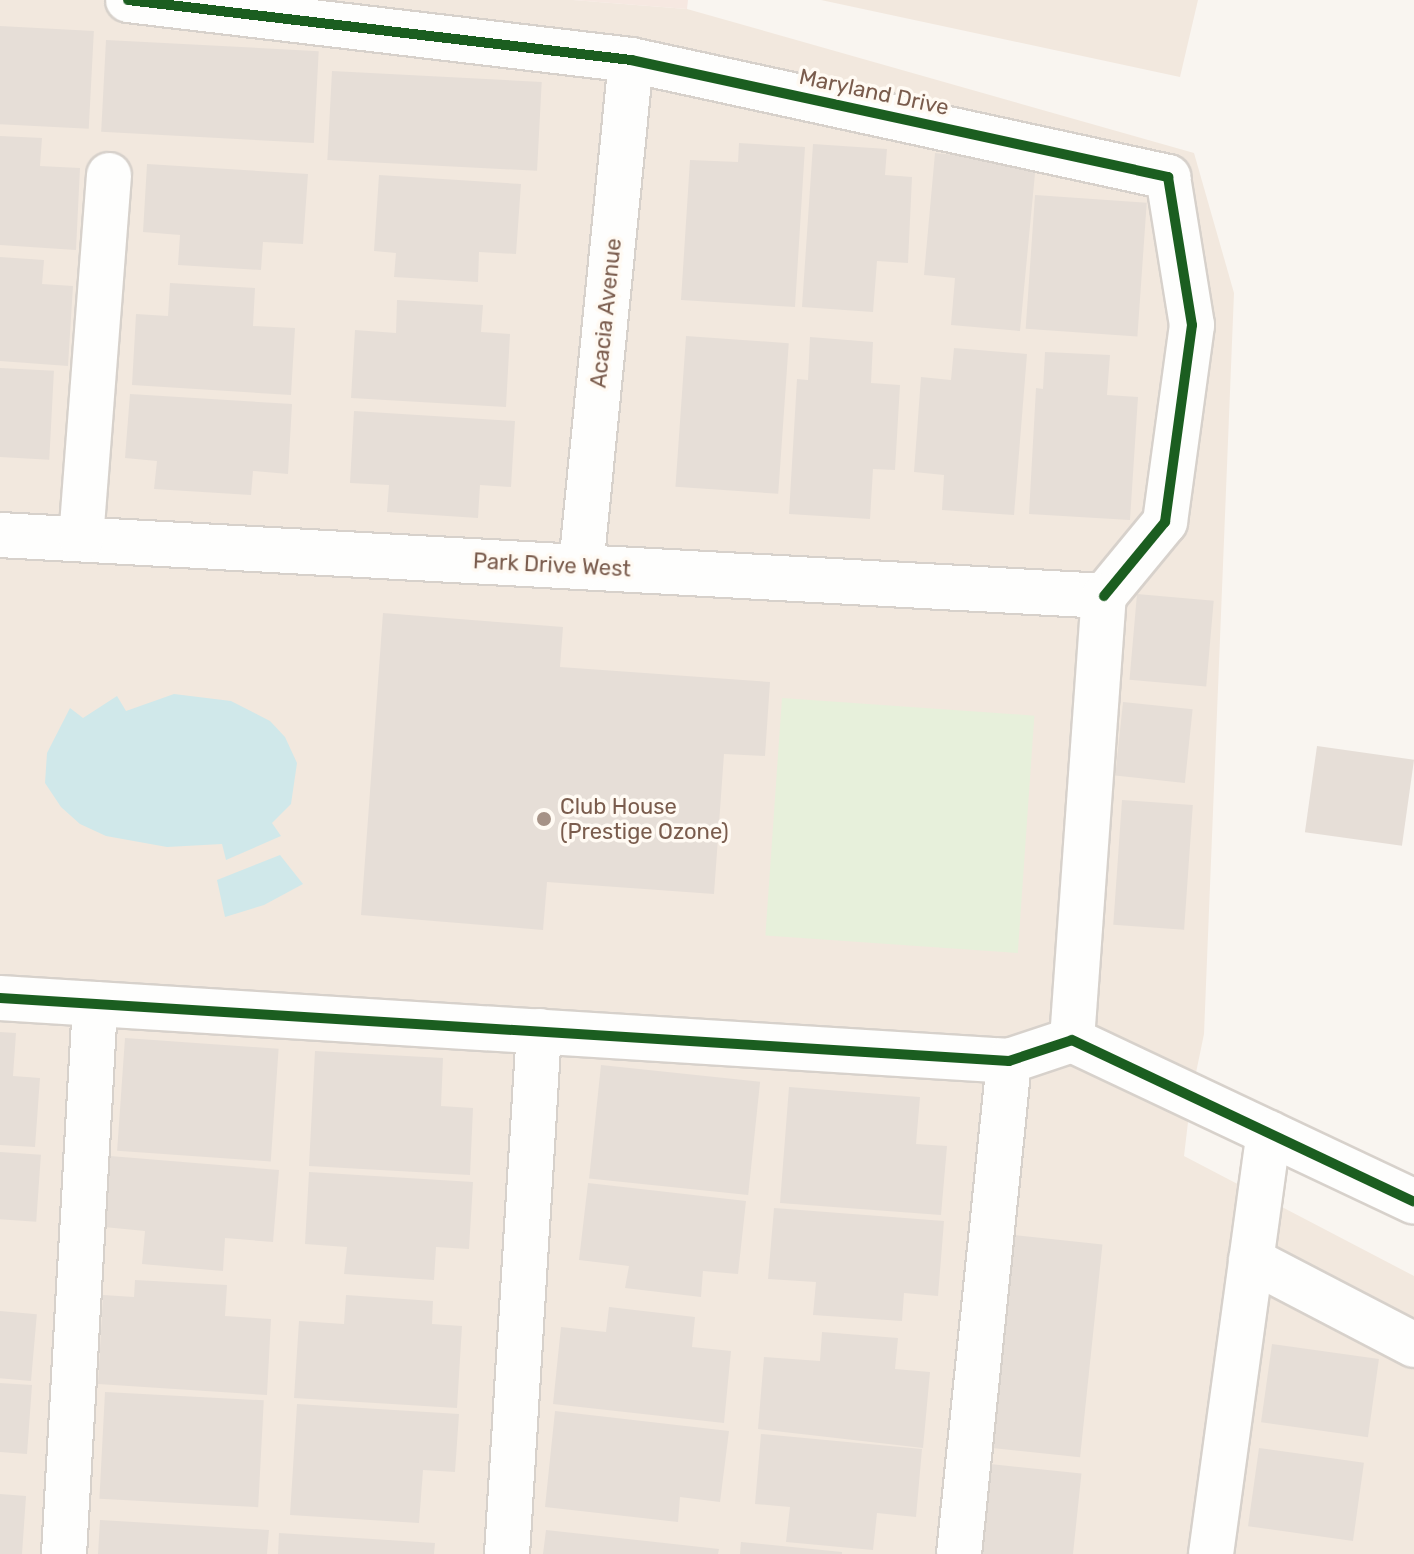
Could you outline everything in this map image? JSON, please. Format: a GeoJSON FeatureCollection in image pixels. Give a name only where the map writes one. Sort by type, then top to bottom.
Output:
{"type":"FeatureCollection","features":[{"type":"Feature","properties":{"kind":"street","name":"Maryland Drive"},"geometry":{"type":"LineString","coordinates":[[128,0],[631,60],[1168,177],[1192,325],[1165,522],[1104,596]]}},
{"type":"Feature","properties":{"kind":"street","name":"Acacia Avenue"},"geometry":{"type":"LineString","coordinates":[[581,567],[631,60]]}},
{"type":"Feature","properties":{"kind":"street"},"geometry":{"type":"LineString","coordinates":[[81,539],[109,175]]}},
{"type":"Feature","properties":{"kind":"street","name":"Park Drive West"},"geometry":{"type":"LineString","coordinates":[[0,535],[1104,596]]}},
{"type":"Feature","properties":{"kind":"street"},"geometry":{"type":"LineString","coordinates":[[1072,1040],[1104,596]]}},
{"type":"Feature","properties":{"kind":"street"},"geometry":{"type":"LineString","coordinates":[[0,998],[1009,1061],[1072,1040],[1414,1202]]}},
{"type":"Feature","properties":{"kind":"street"},"geometry":{"type":"LineString","coordinates":[[64,1554],[95,1004]]}},
{"type":"Feature","properties":{"kind":"street"},"geometry":{"type":"LineString","coordinates":[[507,1554],[539,1031]]}},
{"type":"Feature","properties":{"kind":"street"},"geometry":{"type":"LineString","coordinates":[[959,1554],[1009,1061]]}},
{"type":"Feature","properties":{"kind":"street"},"geometry":{"type":"LineString","coordinates":[[1211,1554],[1269,1133]]}},
{"type":"Feature","properties":{"kind":"street"},"geometry":{"type":"LineString","coordinates":[[1251,1260],[1414,1345]]}},
{"type":"Feature","properties":{"kind":"shaded area"},"geometry":{"type":"Polygon","coordinates":[[[0,0],[573,0],[687,9],[1194,153],[1234,293],[1204,1034],[1191,1097],[1184,1156],[1414,1276],[1414,1554],[0,1554],[0,0]]]}},
{"type":"Feature","properties":{"kind":"shaded area"},"geometry":{"type":"Polygon","coordinates":[[[573,0],[688,0],[687,9],[573,0]]]}},
{"type":"Feature","properties":{"kind":"shaded area"},"geometry":{"type":"Polygon","coordinates":[[[821,0],[1198,0],[1180,77],[821,0]]]}},
{"type":"Feature","properties":{"kind":"green space"},"geometry":{"type":"Polygon","coordinates":[[[782,698],[1034,716],[1018,953],[765,935],[782,698]]]}},
{"type":"Feature","properties":{"kind":"water"},"geometry":{"type":"Polygon","coordinates":[[[174,694],[231,701],[270,721],[285,737],[297,763],[291,804],[272,823],[281,836],[226,860],[222,844],[167,847],[106,836],[80,824],[61,807],[45,783],[47,753],[70,708],[83,718],[117,696],[126,711],[174,694]]]}},
{"type":"Feature","properties":{"kind":"water"},"geometry":{"type":"Polygon","coordinates":[[[280,855],[303,884],[264,905],[225,917],[217,880],[280,855]]]}},
{"type":"Feature","properties":{"kind":"building"},"geometry":{"type":"Polygon","coordinates":[[[0,26],[94,31],[89,129],[0,124],[0,26]]]}},
{"type":"Feature","properties":{"kind":"building"},"geometry":{"type":"Polygon","coordinates":[[[106,40],[319,51],[314,143],[101,132],[106,40]]]}},
{"type":"Feature","properties":{"kind":"building"},"geometry":{"type":"Polygon","coordinates":[[[332,71],[542,82],[537,171],[327,160],[332,71]]]}},
{"type":"Feature","properties":{"kind":"building"},"geometry":{"type":"Polygon","coordinates":[[[0,136],[42,138],[40,166],[80,168],[76,250],[0,245],[0,136]]]}},
{"type":"Feature","properties":{"kind":"building"},"geometry":{"type":"Polygon","coordinates":[[[739,143],[805,147],[795,307],[681,300],[690,160],[738,162],[739,143]]]}},
{"type":"Feature","properties":{"kind":"building"},"geometry":{"type":"Polygon","coordinates":[[[813,144],[887,149],[885,175],[912,177],[908,263],[877,261],[873,312],[802,307],[813,144]]]}},
{"type":"Feature","properties":{"kind":"building"},"geometry":{"type":"Polygon","coordinates":[[[935,153],[1036,163],[1020,331],[951,325],[955,278],[924,275],[935,153]]]}},
{"type":"Feature","properties":{"kind":"building"},"geometry":{"type":"Polygon","coordinates":[[[147,164],[308,174],[303,244],[263,242],[261,270],[178,265],[180,235],[143,232],[147,164]]]}},
{"type":"Feature","properties":{"kind":"building"},"geometry":{"type":"Polygon","coordinates":[[[379,175],[521,184],[516,254],[479,252],[478,282],[394,277],[396,253],[374,251],[379,175]]]}},
{"type":"Feature","properties":{"kind":"building"},"geometry":{"type":"Polygon","coordinates":[[[1035,195],[1147,203],[1137,336],[1026,329],[1035,195]]]}},
{"type":"Feature","properties":{"kind":"building"},"geometry":{"type":"Polygon","coordinates":[[[0,257],[44,260],[42,284],[73,286],[68,366],[0,361],[0,257]]]}},
{"type":"Feature","properties":{"kind":"building"},"geometry":{"type":"Polygon","coordinates":[[[170,283],[255,288],[253,326],[295,328],[291,395],[132,385],[136,314],[168,316],[170,283]]]}},
{"type":"Feature","properties":{"kind":"building"},"geometry":{"type":"Polygon","coordinates":[[[397,300],[483,305],[481,332],[510,334],[506,407],[351,398],[355,330],[396,333],[397,300]]]}},
{"type":"Feature","properties":{"kind":"building"},"geometry":{"type":"Polygon","coordinates":[[[686,336],[789,343],[778,494],[675,487],[686,336]]]}},
{"type":"Feature","properties":{"kind":"building"},"geometry":{"type":"Polygon","coordinates":[[[810,337],[873,342],[871,383],[900,385],[895,470],[873,469],[870,519],[789,514],[797,379],[808,380],[810,337]]]}},
{"type":"Feature","properties":{"kind":"building"},"geometry":{"type":"Polygon","coordinates":[[[954,348],[1027,354],[1014,515],[942,510],[944,475],[914,472],[921,377],[951,380],[954,348]]]}},
{"type":"Feature","properties":{"kind":"building"},"geometry":{"type":"Polygon","coordinates":[[[1045,352],[1110,355],[1107,395],[1138,397],[1130,520],[1029,514],[1036,388],[1043,389],[1045,352]]]}},
{"type":"Feature","properties":{"kind":"building"},"geometry":{"type":"Polygon","coordinates":[[[0,368],[54,371],[49,460],[0,457],[0,368]]]}},
{"type":"Feature","properties":{"kind":"building"},"geometry":{"type":"Polygon","coordinates":[[[130,394],[292,404],[288,474],[253,471],[251,495],[154,489],[157,461],[125,458],[130,394]]]}},
{"type":"Feature","properties":{"kind":"building"},"geometry":{"type":"Polygon","coordinates":[[[354,411],[515,421],[511,487],[480,485],[478,518],[387,512],[389,485],[350,483],[354,411]]]}},
{"type":"Feature","properties":{"kind":"building"},"geometry":{"type":"Polygon","coordinates":[[[1137,594],[1214,601],[1206,686],[1130,680],[1137,594]]]}},
{"type":"Feature","properties":{"kind":"building","name":"Club House (Prestige Ozone)"},"geometry":{"type":"Polygon","coordinates":[[[383,613],[563,627],[560,667],[770,682],[765,756],[724,754],[714,894],[547,882],[543,930],[361,915],[383,613]]]}},
{"type":"Feature","properties":{"kind":"building"},"geometry":{"type":"Polygon","coordinates":[[[1123,702],[1193,709],[1185,783],[1115,776],[1123,702]]]}},
{"type":"Feature","properties":{"kind":"building"},"geometry":{"type":"Polygon","coordinates":[[[1317,746],[1414,760],[1402,846],[1305,832],[1317,746]]]}},
{"type":"Feature","properties":{"kind":"building"},"geometry":{"type":"Polygon","coordinates":[[[1122,800],[1193,805],[1184,930],[1113,925],[1122,800]]]}},
{"type":"Feature","properties":{"kind":"building"},"geometry":{"type":"Polygon","coordinates":[[[0,1032],[16,1033],[13,1076],[40,1078],[35,1147],[0,1145],[0,1032]]]}},
{"type":"Feature","properties":{"kind":"building"},"geometry":{"type":"Polygon","coordinates":[[[125,1038],[279,1049],[271,1161],[117,1151],[125,1038]]]}},
{"type":"Feature","properties":{"kind":"building"},"geometry":{"type":"Polygon","coordinates":[[[315,1051],[443,1058],[441,1106],[473,1108],[470,1175],[309,1166],[315,1051]]]}},
{"type":"Feature","properties":{"kind":"building"},"geometry":{"type":"Polygon","coordinates":[[[601,1065],[760,1082],[748,1195],[589,1178],[601,1065]]]}},
{"type":"Feature","properties":{"kind":"building"},"geometry":{"type":"Polygon","coordinates":[[[789,1087],[920,1097],[916,1144],[947,1146],[941,1215],[780,1203],[789,1087]]]}},
{"type":"Feature","properties":{"kind":"building"},"geometry":{"type":"Polygon","coordinates":[[[0,1152],[41,1155],[36,1222],[0,1219],[0,1152]]]}},
{"type":"Feature","properties":{"kind":"building"},"geometry":{"type":"Polygon","coordinates":[[[110,1156],[279,1170],[273,1242],[225,1238],[223,1271],[142,1264],[145,1231],[104,1227],[110,1156]]]}},
{"type":"Feature","properties":{"kind":"building"},"geometry":{"type":"Polygon","coordinates":[[[309,1172],[473,1182],[469,1249],[436,1247],[434,1280],[344,1274],[347,1247],[305,1244],[309,1172]]]}},
{"type":"Feature","properties":{"kind":"building"},"geometry":{"type":"Polygon","coordinates":[[[588,1183],[746,1201],[738,1274],[703,1271],[701,1297],[625,1288],[629,1266],[579,1260],[588,1183]]]}},
{"type":"Feature","properties":{"kind":"building"},"geometry":{"type":"Polygon","coordinates":[[[774,1208],[944,1221],[938,1296],[904,1293],[902,1321],[813,1315],[816,1282],[768,1279],[774,1208]]]}},
{"type":"Feature","properties":{"kind":"building"},"geometry":{"type":"Polygon","coordinates":[[[1003,1234],[1102,1244],[1080,1457],[981,1447],[1003,1234]]]}},
{"type":"Feature","properties":{"kind":"building"},"geometry":{"type":"Polygon","coordinates":[[[135,1280],[227,1285],[225,1316],[271,1319],[267,1395],[98,1384],[103,1295],[134,1297],[135,1280]]]}},
{"type":"Feature","properties":{"kind":"building"},"geometry":{"type":"Polygon","coordinates":[[[346,1295],[433,1301],[432,1324],[462,1326],[457,1408],[294,1398],[299,1321],[344,1324],[346,1295]]]}},
{"type":"Feature","properties":{"kind":"building"},"geometry":{"type":"Polygon","coordinates":[[[609,1307],[695,1317],[692,1347],[731,1351],[724,1423],[553,1404],[561,1327],[606,1332],[609,1307]]]}},
{"type":"Feature","properties":{"kind":"building"},"geometry":{"type":"Polygon","coordinates":[[[0,1311],[37,1314],[31,1381],[0,1378],[0,1311]]]}},
{"type":"Feature","properties":{"kind":"building"},"geometry":{"type":"Polygon","coordinates":[[[822,1332],[898,1338],[895,1369],[930,1372],[923,1448],[758,1429],[764,1357],[820,1361],[822,1332]]]}},
{"type":"Feature","properties":{"kind":"building"},"geometry":{"type":"Polygon","coordinates":[[[1272,1344],[1379,1359],[1368,1437],[1261,1422],[1272,1344]]]}},
{"type":"Feature","properties":{"kind":"building"},"geometry":{"type":"Polygon","coordinates":[[[0,1383],[32,1385],[27,1454],[0,1452],[0,1383]]]}},
{"type":"Feature","properties":{"kind":"building"},"geometry":{"type":"Polygon","coordinates":[[[105,1392],[264,1400],[258,1507],[99,1499],[105,1392]]]}},
{"type":"Feature","properties":{"kind":"building"},"geometry":{"type":"Polygon","coordinates":[[[297,1404],[459,1414],[455,1472],[423,1470],[419,1523],[290,1515],[297,1404]]]}},
{"type":"Feature","properties":{"kind":"building"},"geometry":{"type":"Polygon","coordinates":[[[555,1411],[729,1431],[720,1502],[680,1497],[678,1522],[545,1507],[555,1411]]]}},
{"type":"Feature","properties":{"kind":"building"},"geometry":{"type":"Polygon","coordinates":[[[761,1434],[922,1449],[916,1517],[877,1513],[873,1550],[786,1542],[790,1507],[755,1504],[761,1434]]]}},
{"type":"Feature","properties":{"kind":"building"},"geometry":{"type":"Polygon","coordinates":[[[1259,1448],[1364,1463],[1353,1541],[1248,1526],[1259,1448]]]}},
{"type":"Feature","properties":{"kind":"building"},"geometry":{"type":"Polygon","coordinates":[[[981,1463],[1081,1474],[1073,1554],[971,1554],[981,1463]]]}},
{"type":"Feature","properties":{"kind":"building"},"geometry":{"type":"Polygon","coordinates":[[[0,1494],[26,1496],[22,1554],[0,1554],[0,1494]]]}},
{"type":"Feature","properties":{"kind":"building"},"geometry":{"type":"Polygon","coordinates":[[[100,1520],[269,1530],[267,1554],[98,1554],[100,1520]]]}},
{"type":"Feature","properties":{"kind":"building"},"geometry":{"type":"Polygon","coordinates":[[[546,1530],[719,1549],[718,1554],[543,1554],[546,1530]]]}},
{"type":"Feature","properties":{"kind":"building"},"geometry":{"type":"Polygon","coordinates":[[[279,1533],[435,1543],[434,1554],[278,1554],[279,1533]]]}},
{"type":"Feature","properties":{"kind":"building"},"geometry":{"type":"Polygon","coordinates":[[[741,1542],[842,1552],[842,1554],[740,1554],[741,1542]]]}},
{"type":"Feature","properties":{"kind":"cycle path"},"geometry":{"type":"LineString","coordinates":[[128,0],[631,60],[1168,177],[1192,325],[1165,522],[1104,596]]}},
{"type":"Feature","properties":{"kind":"cycle path"},"geometry":{"type":"LineString","coordinates":[[0,998],[1009,1061],[1072,1040],[1414,1202]]}},
{"type":"Feature","properties":{"kind":"place","name":"Club House (Prestige Ozone)"},"geometry":{"type":"Point","coordinates":[544,819]}}]}
